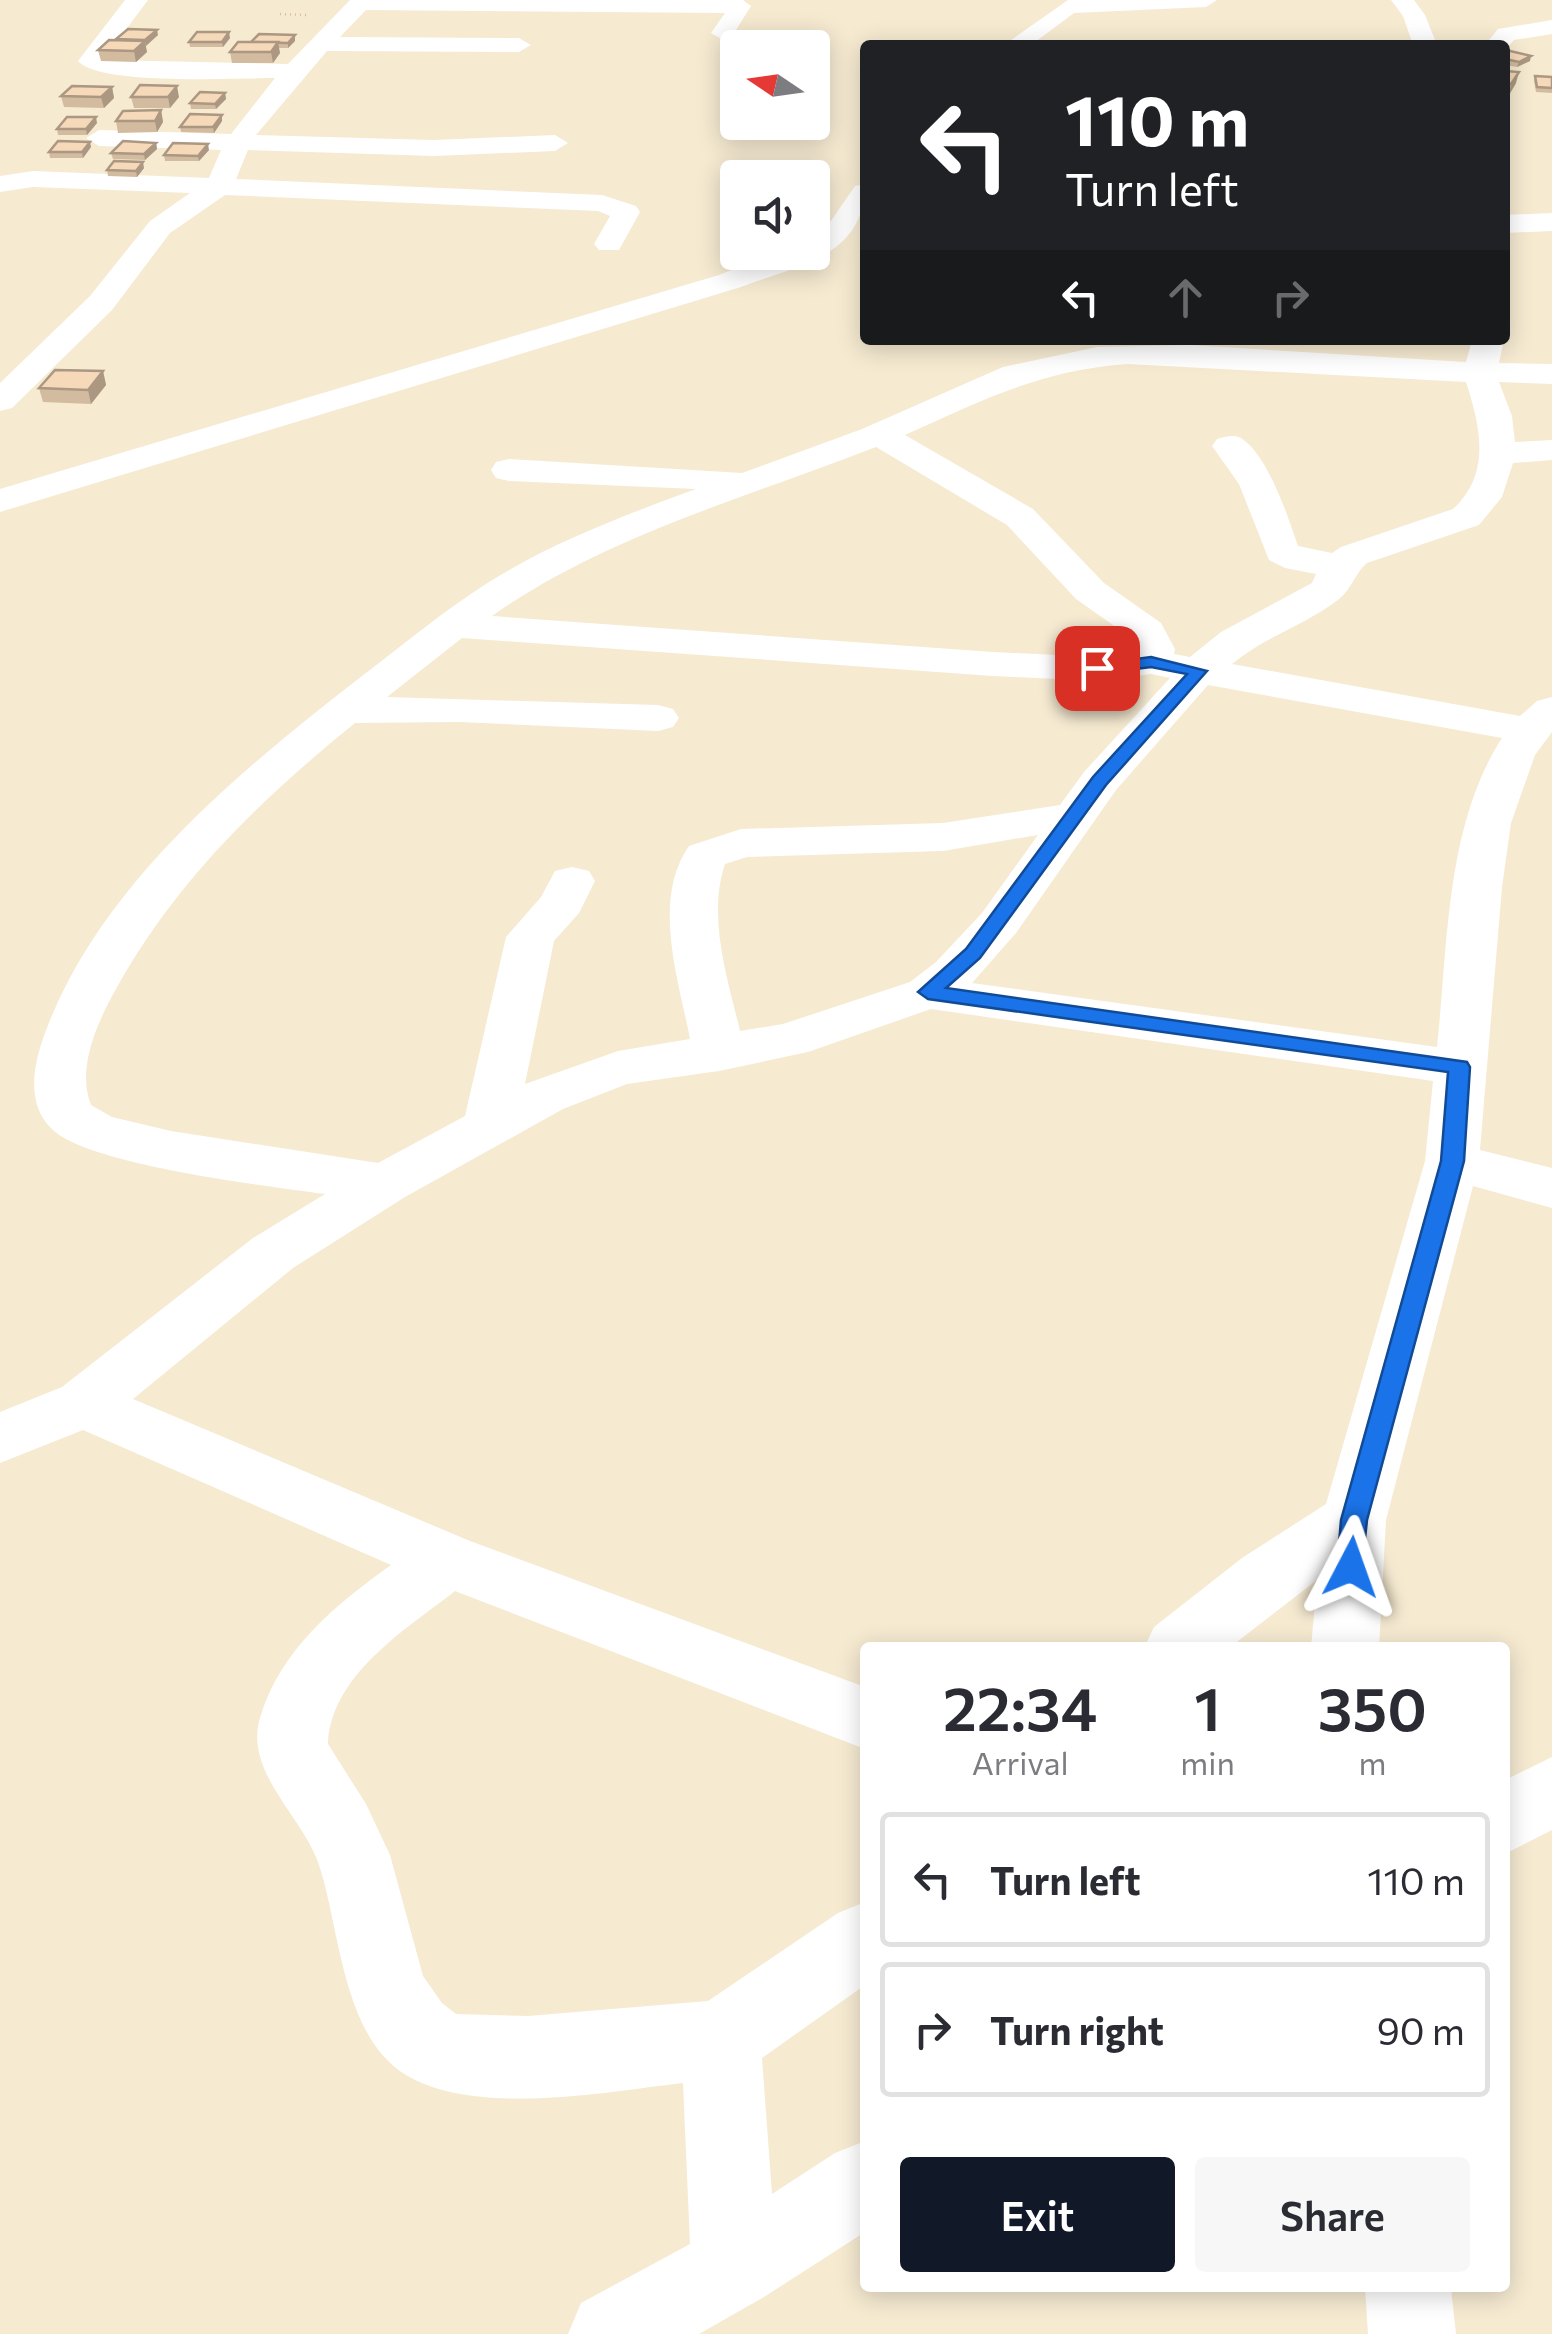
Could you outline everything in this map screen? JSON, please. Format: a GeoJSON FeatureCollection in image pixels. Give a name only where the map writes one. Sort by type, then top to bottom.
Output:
{"type":"FeatureCollection","features":[{"type":"Feature","properties":{"kind":"street"},"geometry":{"type":"LineString","coordinates":[[137,0],[104,38],[90,61],[94,64],[120,69],[294,71]]}},
{"type":"Feature","properties":{"kind":"street"},"geometry":{"type":"LineString","coordinates":[[1023,40],[1068,7],[1206,0]]}},
{"type":"Feature","properties":{"kind":"street"},"geometry":{"type":"LineString","coordinates":[[1402,0],[1414,15],[1423,40]]}},
{"type":"Feature","properties":{"kind":"street"},"geometry":{"type":"LineString","coordinates":[[0,401],[102,303],[160,227],[219,186],[237,144],[274,96],[362,1],[740,6],[725,30]]}},
{"type":"Feature","properties":{"kind":"street"},"geometry":{"type":"LineString","coordinates":[[1529,10],[1552,23]]}},
{"type":"Feature","properties":{"kind":"street"},"geometry":{"type":"LineString","coordinates":[[1501,40],[1506,34],[1552,23]]}},
{"type":"Feature","properties":{"kind":"street"},"geometry":{"type":"LineString","coordinates":[[323,44],[519,45]]}},
{"type":"Feature","properties":{"kind":"street"},"geometry":{"type":"LineString","coordinates":[[132,94],[274,96]]}},
{"type":"Feature","properties":{"kind":"street"},"geometry":{"type":"LineString","coordinates":[[98,138],[446,148],[555,143]]}},
{"type":"Feature","properties":{"kind":"street"},"geometry":{"type":"LineString","coordinates":[[0,184],[33,179],[602,203],[626,212],[608,244]]}},
{"type":"Feature","properties":{"kind":"street"},"geometry":{"type":"LineString","coordinates":[[830,238],[860,199]]}},
{"type":"Feature","properties":{"kind":"street"},"geometry":{"type":"LineString","coordinates":[[1510,224],[1552,222]]}},
{"type":"Feature","properties":{"kind":"street"},"geometry":{"type":"LineString","coordinates":[[0,501],[759,270]]}},
{"type":"Feature","properties":{"kind":"street"},"geometry":{"type":"LineString","coordinates":[[385,1182],[226,1159],[94,1132],[74,1121],[64,1108],[61,1073],[78,1015],[124,931],[214,821],[342,710],[508,586],[565,555],[878,434],[1006,377],[1102,354],[1166,352],[1393,370],[1484,356],[1552,374]]}},
{"type":"Feature","properties":{"kind":"street"},"geometry":{"type":"LineString","coordinates":[[0,1438],[84,1404],[274,1252],[385,1182],[490,1124],[598,1074],[790,1040],[928,992],[963,963],[999,922],[1100,781],[1198,671],[1236,641],[1326,590],[1340,566],[1366,548],[1466,517],[1478,509],[1494,476],[1496,454],[1495,417],[1484,356]]}},
{"type":"Feature","properties":{"kind":"street"},"geometry":{"type":"LineString","coordinates":[[878,434],[1020,517],[1090,591],[1148,631],[1155,649],[1151,662]]}},
{"type":"Feature","properties":{"kind":"street"},"geometry":{"type":"LineString","coordinates":[[1229,446],[1258,484],[1282,552],[1298,560],[1340,566]]}},
{"type":"Feature","properties":{"kind":"street"},"geometry":{"type":"LineString","coordinates":[[1496,454],[1552,450]]}},
{"type":"Feature","properties":{"kind":"street"},"geometry":{"type":"LineString","coordinates":[[509,470],[752,481]]}},
{"type":"Feature","properties":{"kind":"street"},"geometry":{"type":"LineString","coordinates":[[453,626],[993,664],[1097,668],[1151,662],[1541,720],[1500,783],[1488,823],[1478,887],[1452,1161],[1354,1520],[1345,1642]]}},
{"type":"Feature","properties":{"kind":"street"},"geometry":{"type":"LineString","coordinates":[[342,710],[471,709],[658,718]]}},
{"type":"Feature","properties":{"kind":"street"},"geometry":{"type":"LineString","coordinates":[[719,1054],[696,929],[697,879],[705,856],[741,843],[944,837],[1075,816]]}},
{"type":"Feature","properties":{"kind":"street"},"geometry":{"type":"LineString","coordinates":[[490,1124],[530,937],[562,903],[572,880]]}},
{"type":"Feature","properties":{"kind":"street"},"geometry":{"type":"LineString","coordinates":[[928,992],[1459,1067]]}},
{"type":"Feature","properties":{"kind":"street"},"geometry":{"type":"LineString","coordinates":[[1452,1161],[1552,1188]]}},
{"type":"Feature","properties":{"kind":"street"},"geometry":{"type":"LineString","coordinates":[[84,1404],[447,1560],[860,1716]]}},
{"type":"Feature","properties":{"kind":"street"},"geometry":{"type":"LineString","coordinates":[[1186,1642],[1266,1578],[1354,1520]]}},
{"type":"Feature","properties":{"kind":"street"},"geometry":{"type":"LineString","coordinates":[[447,1560],[328,1659],[294,1712],[290,1732],[292,1750],[352,1854],[388,1989],[404,2019],[433,2047],[457,2055],[520,2056],[721,2039],[860,1942]]}},
{"type":"Feature","properties":{"kind":"street"},"geometry":{"type":"LineString","coordinates":[[1510,1817],[1552,1790]]}},
{"type":"Feature","properties":{"kind":"street"},"geometry":{"type":"LineString","coordinates":[[721,2039],[734,2267]]}},
{"type":"Feature","properties":{"kind":"street"},"geometry":{"type":"LineString","coordinates":[[612,2334],[734,2267],[860,2186]]}},
{"type":"Feature","properties":{"kind":"street"},"geometry":{"type":"LineString","coordinates":[[1408,2292],[1412,2334]]}},
{"type":"Feature","properties":{"kind":"shaded area"},"geometry":{"type":"Polygon","coordinates":[[[0,0],[1552,0],[1552,2334],[0,2334],[0,0]]]}},
{"type":"Feature","properties":{"kind":"building"},"geometry":{"type":"Polygon","coordinates":[[[128,29],[157,30],[145,40],[116,39],[128,29]]]}},
{"type":"Feature","properties":{"kind":"building"},"geometry":{"type":"Polygon","coordinates":[[[197,32],[229,32],[222,42],[189,42],[197,32]]]}},
{"type":"Feature","properties":{"kind":"building"},"geometry":{"type":"Polygon","coordinates":[[[259,34],[295,35],[288,43],[251,42],[259,34]]]}},
{"type":"Feature","properties":{"kind":"building"},"geometry":{"type":"Polygon","coordinates":[[[109,40],[145,41],[134,51],[98,50],[109,40]]]}},
{"type":"Feature","properties":{"kind":"building"},"geometry":{"type":"Polygon","coordinates":[[[238,42],[278,42],[271,52],[230,52],[238,42]]]}},
{"type":"Feature","properties":{"kind":"building"},"geometry":{"type":"Polygon","coordinates":[[[1510,51],[1531,56],[1519,62],[1510,60],[1510,51]]]}},
{"type":"Feature","properties":{"kind":"building"},"geometry":{"type":"Polygon","coordinates":[[[1510,71],[1519,72],[1511,84],[1510,71]]]}},
{"type":"Feature","properties":{"kind":"building"},"geometry":{"type":"Polygon","coordinates":[[[1535,76],[1552,77],[1552,88],[1537,87],[1535,76]]]}},
{"type":"Feature","properties":{"kind":"building"},"geometry":{"type":"Polygon","coordinates":[[[140,85],[177,86],[168,97],[131,97],[140,85]]]}},
{"type":"Feature","properties":{"kind":"building"},"geometry":{"type":"Polygon","coordinates":[[[72,86],[112,87],[101,97],[61,96],[72,86]]]}},
{"type":"Feature","properties":{"kind":"building"},"geometry":{"type":"Polygon","coordinates":[[[200,92],[225,93],[215,104],[190,103],[200,92]]]}},
{"type":"Feature","properties":{"kind":"building"},"geometry":{"type":"Polygon","coordinates":[[[161,110],[155,121],[116,121],[123,111],[161,110]]]}},
{"type":"Feature","properties":{"kind":"building"},"geometry":{"type":"Polygon","coordinates":[[[190,114],[222,115],[213,127],[180,127],[190,114]]]}},
{"type":"Feature","properties":{"kind":"building"},"geometry":{"type":"Polygon","coordinates":[[[67,117],[96,117],[86,129],[57,129],[67,117]]]}},
{"type":"Feature","properties":{"kind":"building"},"geometry":{"type":"Polygon","coordinates":[[[58,141],[90,142],[82,152],[49,152],[58,141]]]}},
{"type":"Feature","properties":{"kind":"building"},"geometry":{"type":"Polygon","coordinates":[[[123,141],[156,143],[144,154],[111,153],[123,141]]]}},
{"type":"Feature","properties":{"kind":"building"},"geometry":{"type":"Polygon","coordinates":[[[173,143],[208,144],[198,156],[164,155],[173,143]]]}},
{"type":"Feature","properties":{"kind":"building"},"geometry":{"type":"Polygon","coordinates":[[[114,161],[143,162],[136,171],[107,170],[114,161]]]}},
{"type":"Feature","properties":{"kind":"building"},"geometry":{"type":"Polygon","coordinates":[[[55,370],[103,371],[88,390],[39,388],[55,370]]]}},
{"type":"Feature","properties":{"kind":"route"},"geometry":{"type":"LineString","coordinates":[[1097,668],[1151,662],[1198,671],[1100,781],[973,954],[928,992],[1459,1067],[1452,1161],[1354,1520],[1351,1567]]}}]}
